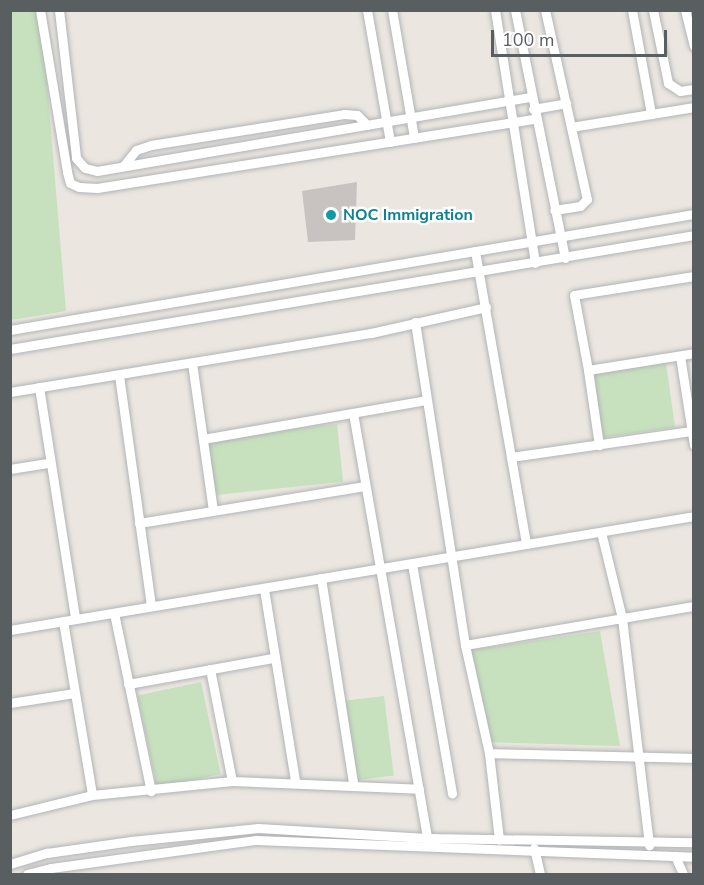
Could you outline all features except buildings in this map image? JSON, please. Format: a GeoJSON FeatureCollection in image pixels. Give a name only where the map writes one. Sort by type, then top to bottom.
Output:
{"type":"FeatureCollection","features":[{"type":"Feature","properties":{"kind":"street"},"geometry":{"type":"LineString","coordinates":[[40,10],[70,183]]}},
{"type":"Feature","properties":{"kind":"street"},"geometry":{"type":"LineString","coordinates":[[59,10],[76,158],[85,168],[97,171],[531,97]]}},
{"type":"Feature","properties":{"kind":"street"},"geometry":{"type":"LineString","coordinates":[[366,10],[390,142]]}},
{"type":"Feature","properties":{"kind":"street"},"geometry":{"type":"LineString","coordinates":[[392,10],[414,138]]}},
{"type":"Feature","properties":{"kind":"street"},"geometry":{"type":"LineString","coordinates":[[495,10],[535,263]]}},
{"type":"Feature","properties":{"kind":"street"},"geometry":{"type":"LineString","coordinates":[[515,10],[534,114],[565,258]]}},
{"type":"Feature","properties":{"kind":"street"},"geometry":{"type":"LineString","coordinates":[[545,10],[587,199],[580,206],[555,210]]}},
{"type":"Feature","properties":{"kind":"street"},"geometry":{"type":"LineString","coordinates":[[632,10],[651,114]]}},
{"type":"Feature","properties":{"kind":"street"},"geometry":{"type":"LineString","coordinates":[[653,10],[668,83],[680,91],[693,89]]}},
{"type":"Feature","properties":{"kind":"street"},"geometry":{"type":"LineString","coordinates":[[685,10],[693,46]]}},
{"type":"Feature","properties":{"kind":"street"},"geometry":{"type":"LineString","coordinates":[[70,183],[97,188],[513,124],[566,103]]}},
{"type":"Feature","properties":{"kind":"street"},"geometry":{"type":"LineString","coordinates":[[571,127],[693,107]]}},
{"type":"Feature","properties":{"kind":"street"},"geometry":{"type":"LineString","coordinates":[[124,165],[136,150],[151,145],[344,114],[357,115],[367,125]]}},
{"type":"Feature","properties":{"kind":"street"},"geometry":{"type":"LineString","coordinates":[[70,183],[85,168]]}},
{"type":"Feature","properties":{"kind":"street"},"geometry":{"type":"LineString","coordinates":[[10,330],[532,241],[560,234],[693,214]]}},
{"type":"Feature","properties":{"kind":"street"},"geometry":{"type":"LineString","coordinates":[[10,349],[477,269],[535,263],[693,235]]}},
{"type":"Feature","properties":{"kind":"street"},"geometry":{"type":"LineString","coordinates":[[474,251],[486,306],[526,544]]}},
{"type":"Feature","properties":{"kind":"street"},"geometry":{"type":"LineString","coordinates":[[599,445],[574,295],[693,276]]}},
{"type":"Feature","properties":{"kind":"street"},"geometry":{"type":"LineString","coordinates":[[10,392],[192,363],[415,322],[486,306]]}},
{"type":"Feature","properties":{"kind":"street"},"geometry":{"type":"LineString","coordinates":[[415,322],[465,645],[489,753],[499,839]]}},
{"type":"Feature","properties":{"kind":"street"},"geometry":{"type":"LineString","coordinates":[[588,370],[693,353]]}},
{"type":"Feature","properties":{"kind":"street"},"geometry":{"type":"LineString","coordinates":[[680,356],[693,445]]}},
{"type":"Feature","properties":{"kind":"street"},"geometry":{"type":"LineString","coordinates":[[192,363],[213,511]]}},
{"type":"Feature","properties":{"kind":"street"},"geometry":{"type":"LineString","coordinates":[[119,375],[151,606]]}},
{"type":"Feature","properties":{"kind":"street"},"geometry":{"type":"LineString","coordinates":[[39,387],[48,463],[75,618]]}},
{"type":"Feature","properties":{"kind":"street"},"geometry":{"type":"LineString","coordinates":[[202,439],[426,400]]}},
{"type":"Feature","properties":{"kind":"street"},"geometry":{"type":"LineString","coordinates":[[353,413],[427,838]]}},
{"type":"Feature","properties":{"kind":"street"},"geometry":{"type":"LineString","coordinates":[[511,458],[691,431]]}},
{"type":"Feature","properties":{"kind":"street"},"geometry":{"type":"LineString","coordinates":[[10,469],[48,463]]}},
{"type":"Feature","properties":{"kind":"street"},"geometry":{"type":"LineString","coordinates":[[139,524],[365,486]]}},
{"type":"Feature","properties":{"kind":"street"},"geometry":{"type":"LineString","coordinates":[[10,630],[382,570],[693,516]]}},
{"type":"Feature","properties":{"kind":"street"},"geometry":{"type":"LineString","coordinates":[[601,532],[622,618],[641,759],[650,856]]}},
{"type":"Feature","properties":{"kind":"street"},"geometry":{"type":"LineString","coordinates":[[412,564],[452,794]]}},
{"type":"Feature","properties":{"kind":"street"},"geometry":{"type":"LineString","coordinates":[[321,579],[353,783]]}},
{"type":"Feature","properties":{"kind":"street"},"geometry":{"type":"LineString","coordinates":[[264,589],[273,658],[295,781]]}},
{"type":"Feature","properties":{"kind":"street"},"geometry":{"type":"LineString","coordinates":[[465,645],[693,606]]}},
{"type":"Feature","properties":{"kind":"street"},"geometry":{"type":"LineString","coordinates":[[114,613],[151,791]]}},
{"type":"Feature","properties":{"kind":"street"},"geometry":{"type":"LineString","coordinates":[[63,621],[92,795]]}},
{"type":"Feature","properties":{"kind":"street"},"geometry":{"type":"LineString","coordinates":[[128,684],[273,658]]}},
{"type":"Feature","properties":{"kind":"street"},"geometry":{"type":"LineString","coordinates":[[210,669],[232,781]]}},
{"type":"Feature","properties":{"kind":"street"},"geometry":{"type":"LineString","coordinates":[[10,704],[74,693]]}},
{"type":"Feature","properties":{"kind":"street"},"geometry":{"type":"LineString","coordinates":[[489,753],[641,759],[693,758]]}},
{"type":"Feature","properties":{"kind":"street"},"geometry":{"type":"LineString","coordinates":[[10,815],[92,795],[151,791],[232,781],[353,783],[419,789]]}},
{"type":"Feature","properties":{"kind":"street"},"geometry":{"type":"LineString","coordinates":[[10,864],[47,853],[258,828],[427,838],[693,842]]}},
{"type":"Feature","properties":{"kind":"street"},"geometry":{"type":"LineString","coordinates":[[27,874],[256,840],[535,853],[693,856]]}},
{"type":"Feature","properties":{"kind":"street"},"geometry":{"type":"LineString","coordinates":[[533,840],[540,874]]}},
{"type":"Feature","properties":{"kind":"street"},"geometry":{"type":"LineString","coordinates":[[47,853],[52,871]]}},
{"type":"Feature","properties":{"kind":"street"},"geometry":{"type":"LineString","coordinates":[[675,856],[683,874]]}},
{"type":"Feature","properties":{"kind":"green space"},"geometry":{"type":"Polygon","coordinates":[[[11,11],[41,11],[66,311],[11,320],[11,11]]]}},
{"type":"Feature","properties":{"kind":"green space"},"geometry":{"type":"Polygon","coordinates":[[[666,363],[675,427],[598,438],[589,374],[666,363]]]}},
{"type":"Feature","properties":{"kind":"green space"},"geometry":{"type":"Polygon","coordinates":[[[337,424],[343,482],[211,496],[205,438],[337,424]]]}},
{"type":"Feature","properties":{"kind":"green space"},"geometry":{"type":"Polygon","coordinates":[[[600,631],[620,746],[487,742],[470,650],[600,631]]]}},
{"type":"Feature","properties":{"kind":"green space"},"geometry":{"type":"Polygon","coordinates":[[[201,682],[221,774],[157,787],[137,696],[201,682]]]}},
{"type":"Feature","properties":{"kind":"green space"},"geometry":{"type":"Polygon","coordinates":[[[384,696],[394,775],[353,780],[343,701],[384,696]]]}},
{"type":"Feature","properties":{"kind":"place","name":"NOC Immigration"},"geometry":{"type":"Point","coordinates":[331,215]}}]}
